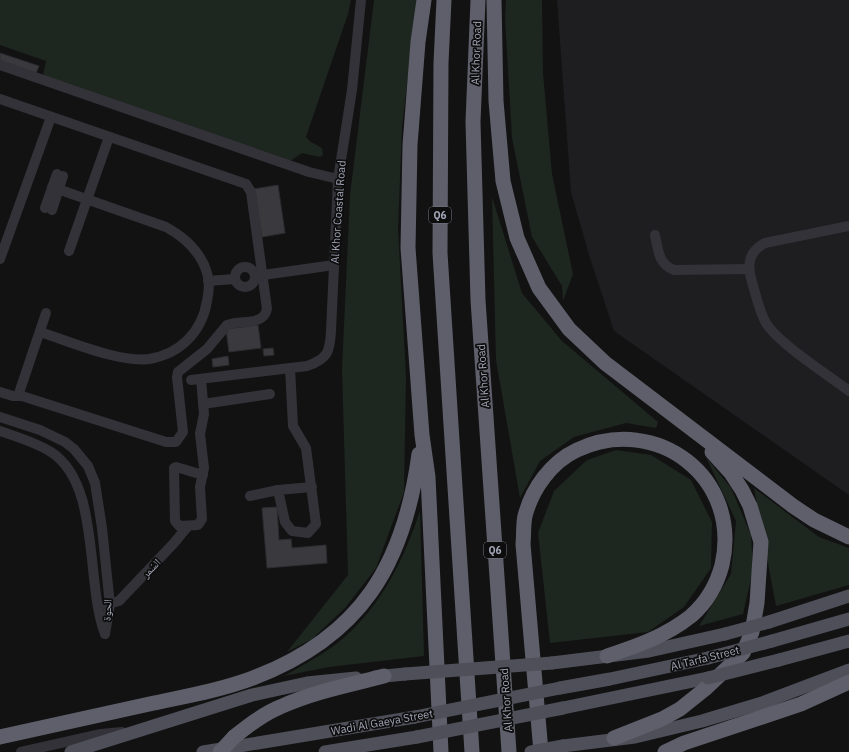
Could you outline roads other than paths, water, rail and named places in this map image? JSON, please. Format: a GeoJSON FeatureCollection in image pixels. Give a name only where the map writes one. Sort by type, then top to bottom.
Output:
{"type":"FeatureCollection","features":[{"type":"Feature","properties":{"kind":"highway"},"geometry":{"type":"LineString","coordinates":[[424,0],[418,42],[410,137],[408,248],[422,435],[428,477],[442,752]]}},
{"type":"Feature","properties":{"kind":"highway","name":"Q6"},"geometry":{"type":"LineString","coordinates":[[444,0],[440,63],[440,253],[472,752]]}},
{"type":"Feature","properties":{"kind":"highway","name":"Al Khor Road"},"geometry":{"type":"LineString","coordinates":[[478,0],[473,122],[478,300],[509,752]]}},
{"type":"Feature","properties":{"kind":"highway"},"geometry":{"type":"LineString","coordinates":[[494,0],[497,134],[503,181],[517,238],[539,288],[569,329],[604,363],[793,506],[814,520],[849,537]]}},
{"type":"Feature","properties":{"kind":"highway"},"geometry":{"type":"LineString","coordinates":[[614,738],[662,719],[680,709],[705,689],[743,653],[752,632],[757,603],[761,542],[756,522],[742,490],[731,473],[679,419]]}},
{"type":"Feature","properties":{"kind":"highway"},"geometry":{"type":"LineString","coordinates":[[0,737],[217,689],[253,678],[287,663],[320,645],[352,618],[378,585],[396,548],[415,487],[422,435]]}},
{"type":"Feature","properties":{"kind":"highway"},"geometry":{"type":"LineString","coordinates":[[541,752],[523,544],[525,517],[538,486],[549,470],[570,453],[594,442],[619,438],[644,440],[668,448],[689,462],[706,480],[718,503],[724,526],[725,551],[719,575],[708,597],[692,615],[668,631],[642,644],[607,656]]}},
{"type":"Feature","properties":{"kind":"highway"},"geometry":{"type":"LineString","coordinates":[[220,752],[234,736],[255,721],[279,707],[305,696],[384,676]]}},
{"type":"Feature","properties":{"kind":"highway"},"geometry":{"type":"LineString","coordinates":[[665,752],[684,743],[801,704],[849,682]]}},
{"type":"Feature","properties":{"kind":"main road"},"geometry":{"type":"LineString","coordinates":[[70,752],[134,731],[280,688],[307,683],[552,663],[649,651],[725,634],[769,622],[849,596]]}},
{"type":"Feature","properties":{"kind":"main road","name":"Al Tarfa Street"},"geometry":{"type":"LineString","coordinates":[[560,688],[617,678],[708,658],[849,619]]}},
{"type":"Feature","properties":{"kind":"main road","name":"Al Tarfa Street"},"geometry":{"type":"LineString","coordinates":[[563,708],[708,678],[849,641]]}},
{"type":"Feature","properties":{"kind":"main road"},"geometry":{"type":"LineString","coordinates":[[531,752],[614,738],[652,734],[762,703],[849,670]]}},
{"type":"Feature","properties":{"kind":"main road","name":"Wadi Al Gaeya Street"},"geometry":{"type":"LineString","coordinates":[[203,752],[415,717],[560,688]]}},
{"type":"Feature","properties":{"kind":"main road","name":"Wadi Al Gaeya Street"},"geometry":{"type":"LineString","coordinates":[[325,752],[417,737],[563,708]]}},
{"type":"Feature","properties":{"kind":"street","name":"Al Khor Coastal Road"},"geometry":{"type":"LineString","coordinates":[[290,368],[308,366],[318,362],[324,358],[328,351],[330,342],[338,179],[352,90],[361,0]]}},
{"type":"Feature","properties":{"kind":"street"},"geometry":{"type":"LineString","coordinates":[[0,65],[309,172],[338,179]]}},
{"type":"Feature","properties":{"kind":"street"},"geometry":{"type":"LineString","coordinates":[[0,99],[246,184],[251,192],[259,275],[266,308],[263,317],[257,320],[227,325],[207,349],[178,372],[177,377],[183,432],[176,442],[166,442],[18,396],[10,396],[0,392]]}},
{"type":"Feature","properties":{"kind":"street"},"geometry":{"type":"LineString","coordinates":[[0,259],[51,117]]}},
{"type":"Feature","properties":{"kind":"street"},"geometry":{"type":"LineString","coordinates":[[69,251],[109,137]]}},
{"type":"Feature","properties":{"kind":"street"},"geometry":{"type":"LineString","coordinates":[[49,209],[60,175]]}},
{"type":"Feature","properties":{"kind":"street"},"geometry":{"type":"LineString","coordinates":[[40,332],[124,358],[141,360],[157,357],[177,348],[194,334],[206,306],[208,282],[204,266],[195,250],[174,231],[87,199],[55,189]]}},
{"type":"Feature","properties":{"kind":"street"},"geometry":{"type":"LineString","coordinates":[[849,226],[759,246],[751,256],[749,269],[761,312],[771,330],[849,391]]}},
{"type":"Feature","properties":{"kind":"street"},"geometry":{"type":"LineString","coordinates":[[655,235],[660,259],[666,266],[674,270],[749,269]]}},
{"type":"Feature","properties":{"kind":"street"},"geometry":{"type":"LineString","coordinates":[[259,275],[252,268],[245,266],[236,272],[235,279],[239,285],[246,288],[252,285],[259,275],[334,265]]}},
{"type":"Feature","properties":{"kind":"street"},"geometry":{"type":"LineString","coordinates":[[208,282],[235,279]]}},
{"type":"Feature","properties":{"kind":"street"},"geometry":{"type":"LineString","coordinates":[[18,396],[46,313]]}},
{"type":"Feature","properties":{"kind":"street"},"geometry":{"type":"LineString","coordinates":[[191,380],[201,380],[290,368],[293,426],[306,448],[312,487],[316,524],[308,533],[292,531],[285,522],[278,490]]}},
{"type":"Feature","properties":{"kind":"street"},"geometry":{"type":"LineString","coordinates":[[188,526],[179,526],[175,522],[173,470],[176,467],[203,475],[200,434],[204,420],[201,380]]}},
{"type":"Feature","properties":{"kind":"street"},"geometry":{"type":"LineString","coordinates":[[203,404],[270,394]]}},
{"type":"Feature","properties":{"kind":"street","name":"الحوة"},"geometry":{"type":"LineString","coordinates":[[0,417],[40,430],[65,442],[78,453],[88,466],[95,483],[102,528],[110,605],[104,634],[97,606],[84,507],[78,485],[73,474],[62,461],[51,452],[37,444],[0,431]]}},
{"type":"Feature","properties":{"kind":"street","name":"السَمر"},"geometry":{"type":"LineString","coordinates":[[110,605],[119,601],[174,543],[188,526],[198,525],[201,523],[200,488],[203,475]]}},
{"type":"Feature","properties":{"kind":"street"},"geometry":{"type":"LineString","coordinates":[[250,496],[278,490],[312,487]]}},
{"type":"Feature","properties":{"kind":"street"},"geometry":{"type":"LineString","coordinates":[[97,606],[110,605]]}},
{"type":"Feature","properties":{"kind":"street"},"geometry":{"type":"LineString","coordinates":[[21,752],[101,734],[134,731]]}}]}
